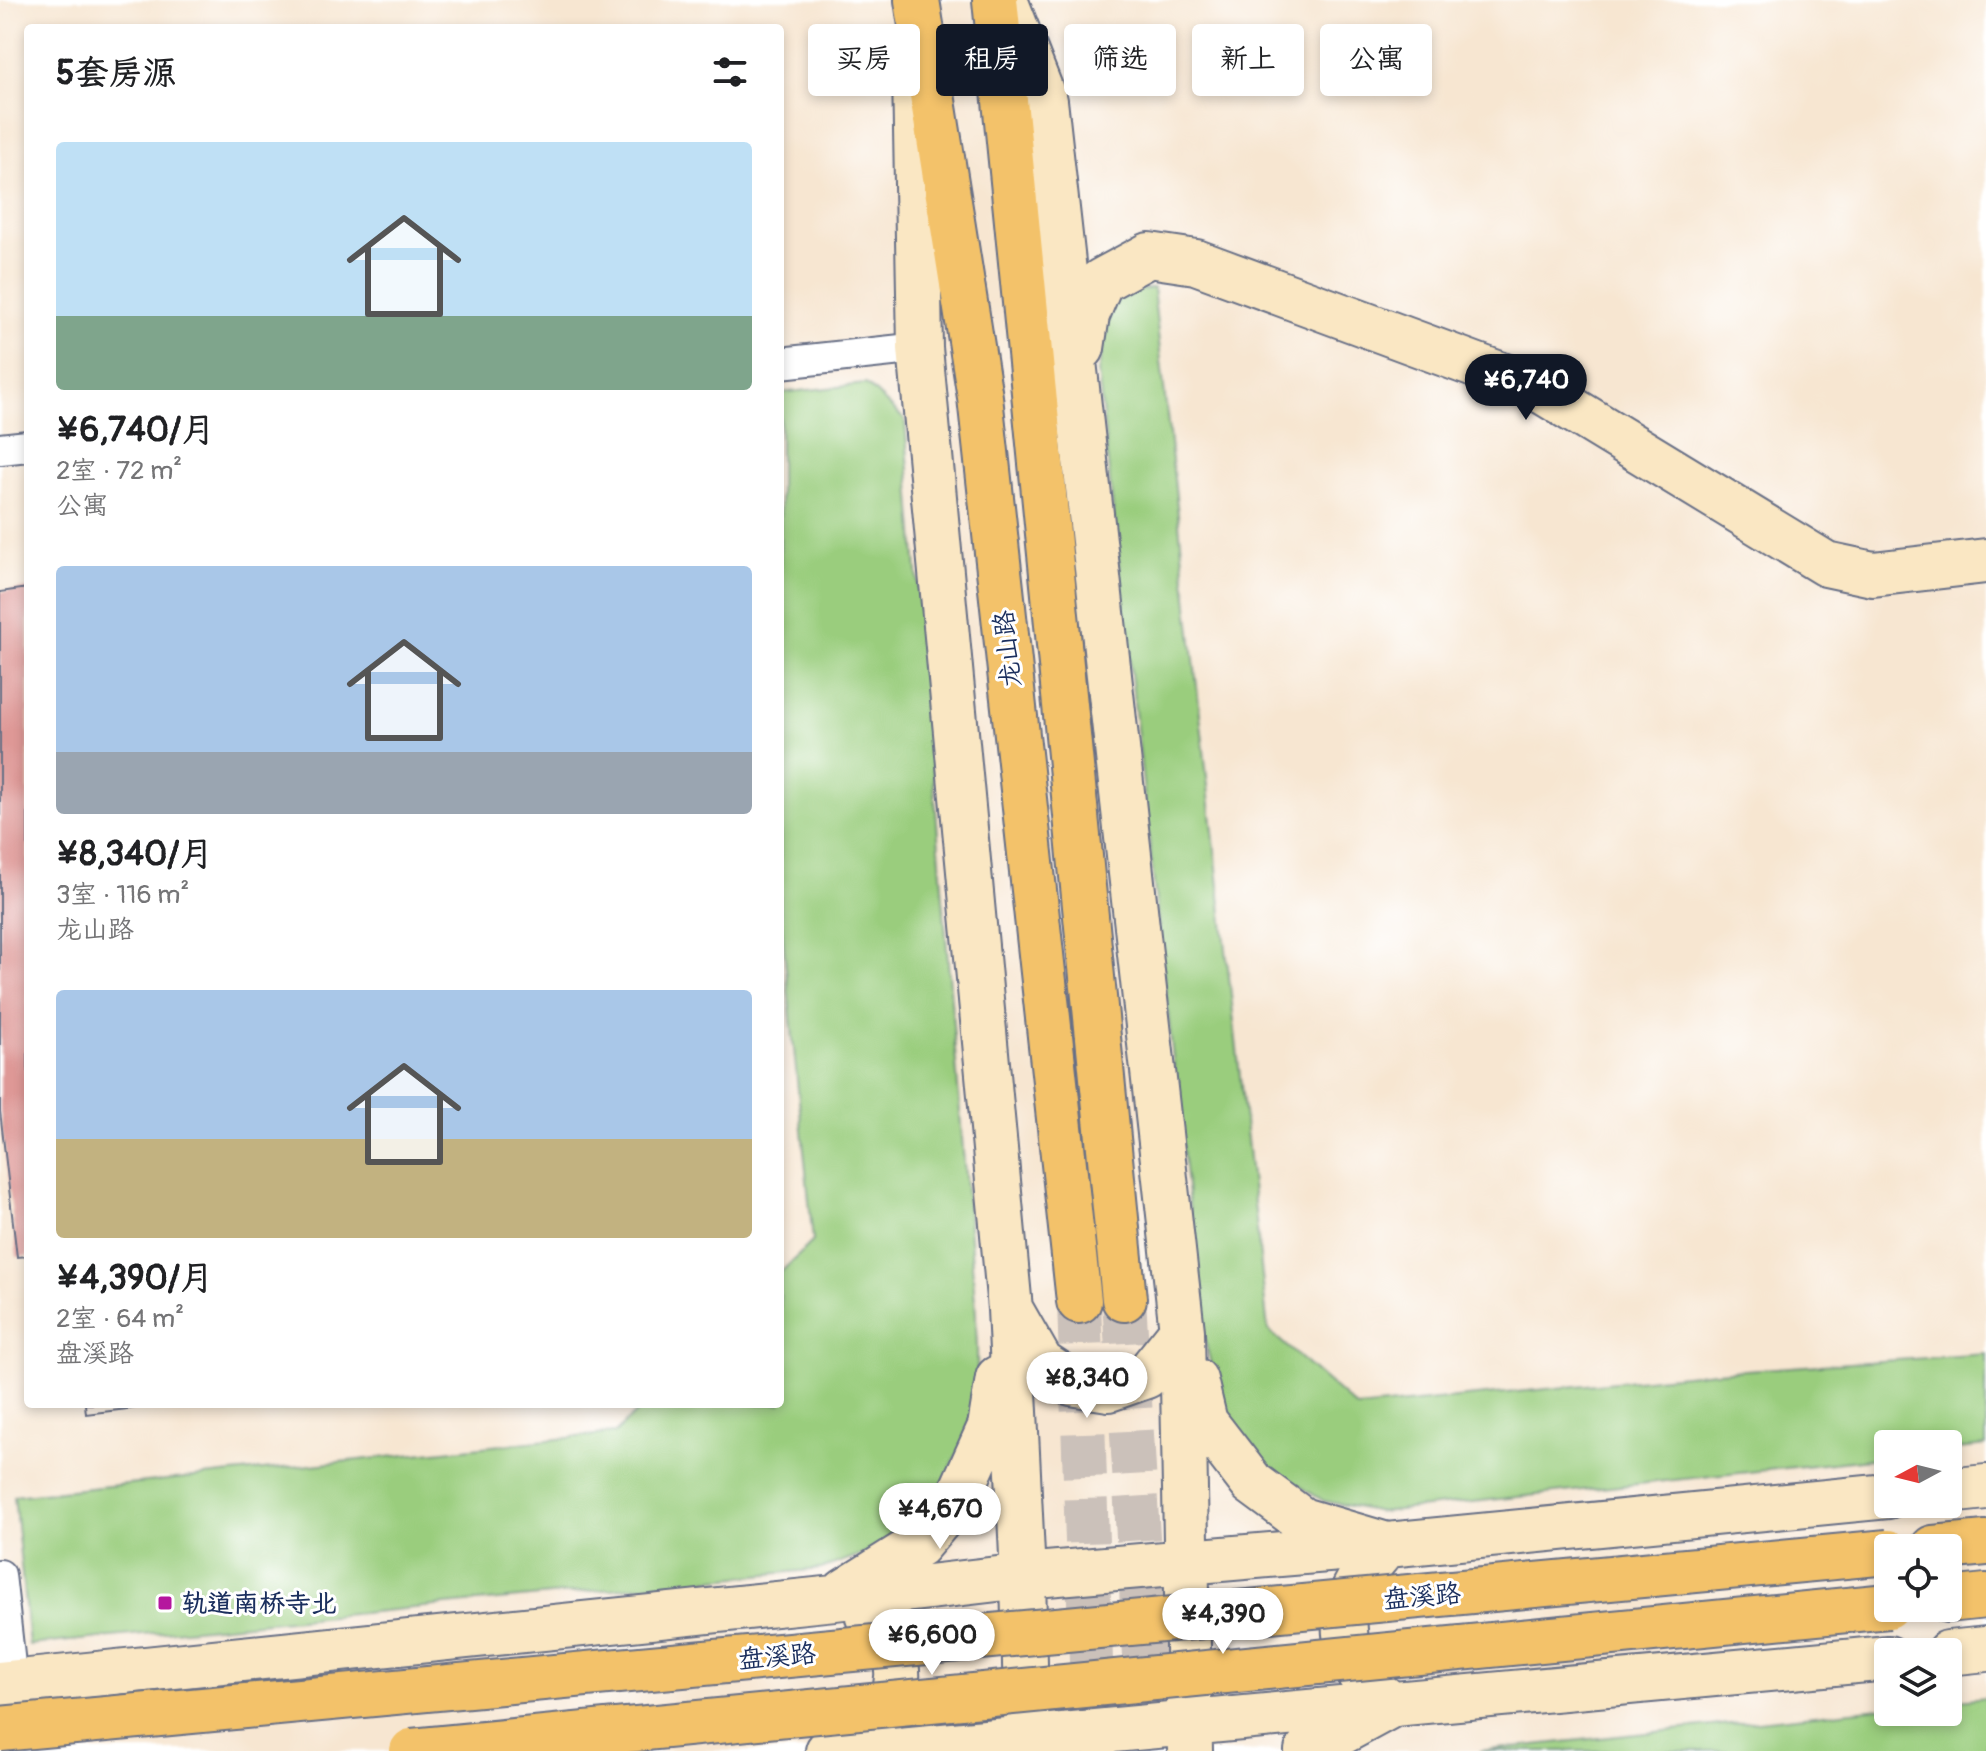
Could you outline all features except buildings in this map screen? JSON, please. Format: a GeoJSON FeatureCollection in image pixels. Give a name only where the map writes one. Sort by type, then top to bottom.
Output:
{"type":"FeatureCollection","features":[{"type":"Feature","properties":{"kind":"main road","name":"龙山路"},"geometry":{"type":"LineString","coordinates":[[915,0],[980,397],[1079,1301]]}},
{"type":"Feature","properties":{"kind":"main road","name":"龙山路"},"geometry":{"type":"LineString","coordinates":[[995,0],[1124,1299]]}},
{"type":"Feature","properties":{"kind":"main road"},"geometry":{"type":"LineString","coordinates":[[1962,1545],[1986,1543]]}},
{"type":"Feature","properties":{"kind":"main road","name":"盘溪路"},"geometry":{"type":"LineString","coordinates":[[0,1729],[1874,1553]]}},
{"type":"Feature","properties":{"kind":"main road"},"geometry":{"type":"LineString","coordinates":[[1962,1599],[1986,1596]]}},
{"type":"Feature","properties":{"kind":"main road"},"geometry":{"type":"LineString","coordinates":[[412,1751],[1874,1607]]}},
{"type":"Feature","properties":{"kind":"street"},"geometry":{"type":"LineString","coordinates":[[915,0],[920,348],[1010,1309],[1023,1576],[1027,1744]]}},
{"type":"Feature","properties":{"kind":"street"},"geometry":{"type":"LineString","coordinates":[[1005,0],[1045,101],[1182,1331],[1191,1737]]}},
{"type":"Feature","properties":{"kind":"street"},"geometry":{"type":"LineString","coordinates":[[1077,386],[1087,315],[1101,281],[1149,255],[1196,262],[1537,388],[1826,564],[1873,574],[1986,561]]}},
{"type":"Feature","properties":{"kind":"street"},"geometry":{"type":"LineString","coordinates":[[784,363],[920,348]]}},
{"type":"Feature","properties":{"kind":"street"},"geometry":{"type":"LineString","coordinates":[[0,449],[24,446]]}},
{"type":"Feature","properties":{"kind":"street"},"geometry":{"type":"LineString","coordinates":[[1010,1309],[1041,1363],[1071,1383],[1109,1389],[1146,1376],[1182,1331]]}},
{"type":"Feature","properties":{"kind":"street"},"geometry":{"type":"LineString","coordinates":[[835,1598],[918,1545],[958,1498],[990,1427],[1010,1309]]}},
{"type":"Feature","properties":{"kind":"street"},"geometry":{"type":"LineString","coordinates":[[1182,1331],[1205,1422],[1252,1483],[1302,1520],[1387,1545]]}},
{"type":"Feature","properties":{"kind":"street"},"geometry":{"type":"LineString","coordinates":[[1962,1490],[1986,1487]]}},
{"type":"Feature","properties":{"kind":"street"},"geometry":{"type":"LineString","coordinates":[[0,1575],[6,1684],[1023,1576],[1387,1545],[1874,1497]]}},
{"type":"Feature","properties":{"kind":"street"},"geometry":{"type":"LineString","coordinates":[[1387,1545],[1362,1572],[1351,1591],[1345,1621],[1348,1649],[1361,1678],[1392,1705]]}},
{"type":"Feature","properties":{"kind":"street"},"geometry":{"type":"LineString","coordinates":[[828,1751],[857,1737],[876,1722],[892,1699],[898,1680],[895,1654],[881,1630],[864,1613],[835,1598]]}},
{"type":"Feature","properties":{"kind":"street"},"geometry":{"type":"LineString","coordinates":[[1962,1652],[1986,1649]]}},
{"type":"Feature","properties":{"kind":"street"},"geometry":{"type":"LineString","coordinates":[[889,1751],[1191,1737],[1392,1705],[1874,1659]]}},
{"type":"Feature","properties":{"kind":"street"},"geometry":{"type":"LineString","coordinates":[[1307,1751],[1392,1705]]}},
{"type":"Feature","properties":{"kind":"green space"},"geometry":{"type":"Polygon","coordinates":[[[1153,288],[1268,1330],[1357,1408],[1715,1372],[1986,1354],[1986,1446],[1962,1449],[1962,1430],[1874,1430],[1874,1459],[1380,1512],[1324,1501],[1267,1466],[1222,1408],[1203,1333],[1098,372],[1112,304],[1133,291],[1153,288]]]}},
{"type":"Feature","properties":{"kind":"green space"},"geometry":{"type":"Polygon","coordinates":[[[866,384],[905,420],[976,1314],[977,1370],[973,1405],[962,1443],[944,1481],[922,1514],[901,1534],[868,1552],[821,1569],[29,1645],[14,1496],[615,1433],[641,1408],[784,1408],[784,1269],[813,1241],[784,949],[784,393],[866,384]]]}},
{"type":"Feature","properties":{"kind":"green space"},"geometry":{"type":"Polygon","coordinates":[[[1986,1697],[1986,1751],[1479,1751],[1874,1709],[1874,1726],[1962,1726],[1962,1700],[1986,1697]]]}},
{"type":"Feature","properties":{"kind":"tunnel"},"geometry":{"type":"LineString","coordinates":[[1124,1299],[1149,1724],[1147,1751]]}},
{"type":"Feature","properties":{"kind":"tunnel"},"geometry":{"type":"LineString","coordinates":[[1079,1301],[1094,1751]]}},
{"type":"Feature","properties":{"kind":"place","name":"轨道南桥寺北"},"geometry":{"type":"Point","coordinates":[165,1603]}}]}
